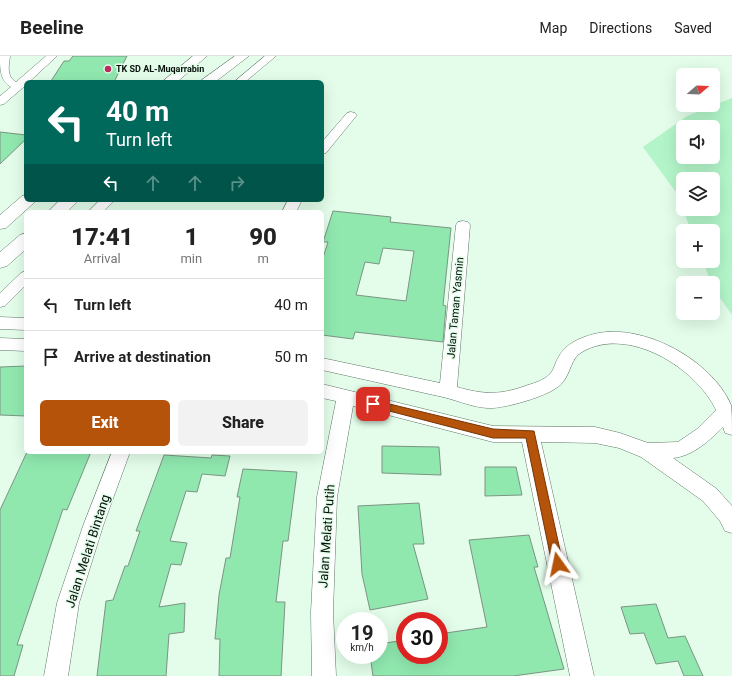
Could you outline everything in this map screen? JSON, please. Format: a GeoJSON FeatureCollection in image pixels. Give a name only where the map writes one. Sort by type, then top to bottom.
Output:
{"type":"FeatureCollection","features":[{"type":"Feature","properties":{"kind":"highway"},"geometry":{"type":"LineString","coordinates":[[162,80],[186,56]]}},
{"type":"Feature","properties":{"kind":"highway"},"geometry":{"type":"LineString","coordinates":[[171,80],[201,56]]}},
{"type":"Feature","properties":{"kind":"highway"},"geometry":{"type":"LineString","coordinates":[[205,80],[232,56]]}},
{"type":"Feature","properties":{"kind":"highway"},"geometry":{"type":"LineString","coordinates":[[209,80],[243,56]]}},
{"type":"Feature","properties":{"kind":"highway"},"geometry":{"type":"LineString","coordinates":[[0,224],[26,202]]}},
{"type":"Feature","properties":{"kind":"highway"},"geometry":{"type":"LineString","coordinates":[[59,210],[68,202]]}},
{"type":"Feature","properties":{"kind":"highway"},"geometry":{"type":"LineString","coordinates":[[0,262],[24,241]]}},
{"type":"Feature","properties":{"kind":"street"},"geometry":{"type":"LineString","coordinates":[[5,56],[4,79],[8,83],[18,86]]}},
{"type":"Feature","properties":{"kind":"street"},"geometry":{"type":"LineString","coordinates":[[25,80],[52,56]]}},
{"type":"Feature","properties":{"kind":"street"},"geometry":{"type":"LineString","coordinates":[[241,80],[271,56]]}},
{"type":"Feature","properties":{"kind":"street"},"geometry":{"type":"LineString","coordinates":[[0,102],[24,81]]}},
{"type":"Feature","properties":{"kind":"street"},"geometry":{"type":"LineString","coordinates":[[324,148],[351,115]]}},
{"type":"Feature","properties":{"kind":"street"},"geometry":{"type":"LineString","coordinates":[[97,210],[106,202]]}},
{"type":"Feature","properties":{"kind":"street","name":"Jalan Taman Yasmin"},"geometry":{"type":"LineString","coordinates":[[448,391],[463,225]]}},
{"type":"Feature","properties":{"kind":"street"},"geometry":{"type":"LineString","coordinates":[[0,302],[24,278]]}},
{"type":"Feature","properties":{"kind":"street"},"geometry":{"type":"LineString","coordinates":[[0,323],[24,324]]}},
{"type":"Feature","properties":{"kind":"street"},"geometry":{"type":"LineString","coordinates":[[324,364],[448,391],[481,400],[493,401],[506,399],[548,384],[556,379],[568,354],[586,343],[605,338],[637,340],[654,345],[674,354],[691,367],[718,398],[728,420],[717,422],[698,438],[677,450],[648,451],[595,435],[493,434],[324,391]]}},
{"type":"Feature","properties":{"kind":"street"},"geometry":{"type":"LineString","coordinates":[[0,344],[24,345]]}},
{"type":"Feature","properties":{"kind":"street","name":"Jalan Melati Putih"},"geometry":{"type":"LineString","coordinates":[[324,676],[322,612],[327,497],[346,396]]}},
{"type":"Feature","properties":{"kind":"street"},"geometry":{"type":"LineString","coordinates":[[530,434],[582,676]]}},
{"type":"Feature","properties":{"kind":"street"},"geometry":{"type":"LineString","coordinates":[[648,451],[710,496],[727,515],[732,524]]}},
{"type":"Feature","properties":{"kind":"street","name":"Jalan Melati Bintang"},"geometry":{"type":"LineString","coordinates":[[56,676],[68,603],[93,526],[121,454]]}},
{"type":"Feature","properties":{"kind":"green space"},"geometry":{"type":"Polygon","coordinates":[[[732,98],[732,315],[720,298],[720,276],[708,276],[706,268],[720,268],[720,224],[688,224],[686,216],[720,216],[720,172],[676,172],[676,192],[643,147],[676,124],[676,164],[720,164],[720,120],[681,120],[697,112],[720,112],[720,103],[732,98]]]}},
{"type":"Feature","properties":{"kind":"building"},"geometry":{"type":"Polygon","coordinates":[[[73,56],[127,56],[115,80],[52,80],[64,61],[69,61],[73,56]]]}},
{"type":"Feature","properties":{"kind":"building"},"geometry":{"type":"Polygon","coordinates":[[[0,132],[24,135],[24,141],[0,164],[0,132]]]}},
{"type":"Feature","properties":{"kind":"building"},"geometry":{"type":"Polygon","coordinates":[[[333,211],[391,217],[390,222],[451,228],[443,305],[446,306],[443,342],[355,332],[353,339],[324,335],[324,255],[328,242],[324,242],[324,239],[333,211]],[[383,248],[379,264],[365,262],[356,295],[406,301],[414,251],[383,248]]]}},
{"type":"Feature","properties":{"kind":"building"},"geometry":{"type":"Polygon","coordinates":[[[24,366],[24,416],[0,415],[0,367],[24,366]]]}},
{"type":"Feature","properties":{"kind":"building"},"geometry":{"type":"Polygon","coordinates":[[[382,446],[439,447],[441,475],[382,473],[382,446]]]}},
{"type":"Feature","properties":{"kind":"building"},"geometry":{"type":"Polygon","coordinates":[[[26,454],[90,454],[67,510],[63,509],[17,645],[23,645],[14,676],[0,676],[0,510],[26,454]]]}},
{"type":"Feature","properties":{"kind":"building"},"geometry":{"type":"Polygon","coordinates":[[[164,455],[211,458],[212,455],[230,456],[225,476],[202,474],[197,492],[186,491],[170,541],[187,543],[181,565],[171,564],[159,607],[185,603],[184,632],[169,634],[166,676],[97,676],[106,601],[113,600],[125,566],[128,566],[140,531],[136,531],[164,455]]]}},
{"type":"Feature","properties":{"kind":"building"},"geometry":{"type":"Polygon","coordinates":[[[485,467],[516,467],[522,495],[485,496],[485,467]]]}},
{"type":"Feature","properties":{"kind":"building"},"geometry":{"type":"Polygon","coordinates":[[[243,469],[297,472],[288,541],[283,541],[276,602],[285,602],[281,676],[219,676],[220,639],[215,639],[219,595],[226,558],[230,558],[240,497],[237,497],[243,469]]]}},
{"type":"Feature","properties":{"kind":"building"},"geometry":{"type":"Polygon","coordinates":[[[419,503],[424,544],[413,544],[428,599],[370,610],[362,574],[358,506],[419,503]]]}},
{"type":"Feature","properties":{"kind":"building"},"geometry":{"type":"Polygon","coordinates":[[[529,535],[538,567],[534,567],[564,669],[513,676],[373,676],[371,664],[388,664],[388,643],[396,641],[396,664],[448,664],[448,633],[487,627],[469,540],[529,535]]]}},
{"type":"Feature","properties":{"kind":"building"},"geometry":{"type":"Polygon","coordinates":[[[656,604],[668,638],[685,636],[703,676],[684,676],[678,661],[656,664],[644,633],[630,634],[621,607],[656,604]]]}},
{"type":"Feature","properties":{"kind":"place","name":"TK SD AL-Muqarrabin"},"geometry":{"type":"Point","coordinates":[108,69]}},
{"type":"Feature","properties":{"kind":"route"},"geometry":{"type":"LineString","coordinates":[[373,404],[493,434],[530,434],[558,564]]}}]}
